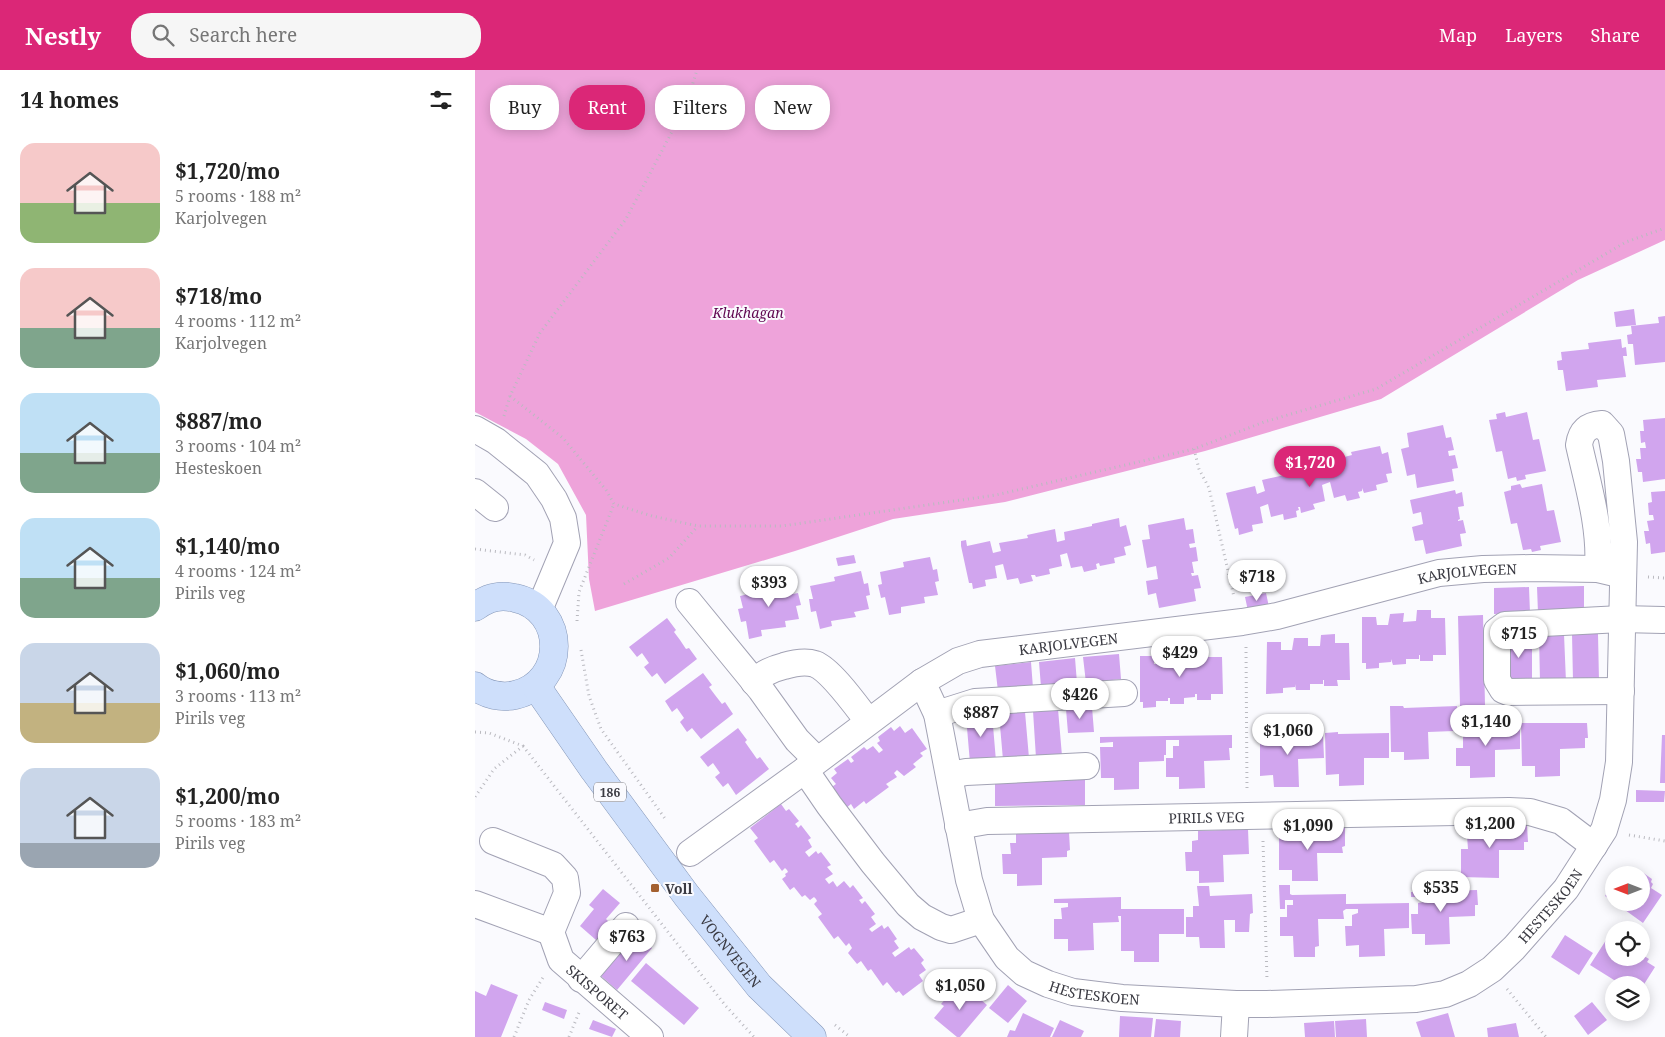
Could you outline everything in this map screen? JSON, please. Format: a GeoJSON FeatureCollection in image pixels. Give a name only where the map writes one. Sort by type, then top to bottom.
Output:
{"type":"FeatureCollection","features":[{"type":"Feature","properties":{"kind":"main road"},"geometry":{"type":"LineString","coordinates":[[475,607],[489,599],[506,596],[524,600],[539,610],[549,624],[555,640],[554,657],[547,673],[536,686],[523,693],[508,697],[493,695],[475,686]]}},
{"type":"Feature","properties":{"kind":"main road","name":"VOGNVEGEN"},"geometry":{"type":"LineString","coordinates":[[536,686],[594,770],[687,896],[759,986],[812,1037]]}},
{"type":"Feature","properties":{"kind":"street"},"geometry":{"type":"LineString","coordinates":[[475,429],[496,442],[537,474],[554,499],[563,518],[567,543],[539,610]]}},
{"type":"Feature","properties":{"kind":"street","name":"KARJOLVEGEN"},"geometry":{"type":"LineString","coordinates":[[690,853],[922,682],[959,660],[979,654],[1242,622],[1277,616],[1439,573],[1483,569],[1611,572]]}},
{"type":"Feature","properties":{"kind":"street","name":"HESTESKOEN"},"geometry":{"type":"LineString","coordinates":[[922,682],[937,714],[969,880],[981,920],[1007,958],[1025,972],[1056,987],[1073,992],[1122,998],[1236,1004],[1416,999],[1445,994],[1469,984],[1492,969],[1514,948],[1566,889],[1599,838],[1613,800],[1619,762],[1621,619],[1611,572]]}},
{"type":"Feature","properties":{"kind":"street"},"geometry":{"type":"LineString","coordinates":[[689,602],[754,682],[797,740],[811,765],[829,806],[908,905],[922,917],[951,930],[981,920]]}},
{"type":"Feature","properties":{"kind":"street"},"geometry":{"type":"LineString","coordinates":[[1621,691],[1508,692],[1503,690],[1497,680],[1497,632],[1505,625],[1621,619],[1663,620]]}},
{"type":"Feature","properties":{"kind":"street"},"geometry":{"type":"LineString","coordinates":[[754,682],[762,674],[791,664],[816,664],[826,671],[868,721]]}},
{"type":"Feature","properties":{"kind":"street"},"geometry":{"type":"LineString","coordinates":[[937,714],[975,702],[1125,693]]}},
{"type":"Feature","properties":{"kind":"street"},"geometry":{"type":"LineString","coordinates":[[950,775],[966,772],[1086,766]]}},
{"type":"Feature","properties":{"kind":"street","name":"PIRILS VEG"},"geometry":{"type":"LineString","coordinates":[[958,826],[987,821],[1499,811],[1530,812],[1561,821],[1599,838]]}},
{"type":"Feature","properties":{"kind":"street"},"geometry":{"type":"LineString","coordinates":[[475,904],[551,932],[567,893],[565,878],[553,865],[493,841]]}},
{"type":"Feature","properties":{"kind":"street"},"geometry":{"type":"LineString","coordinates":[[581,979],[626,926]]}},
{"type":"Feature","properties":{"kind":"street","name":"SKISPORET"},"geometry":{"type":"LineString","coordinates":[[551,932],[561,960],[650,1037]]}},
{"type":"Feature","properties":{"kind":"street"},"geometry":{"type":"LineString","coordinates":[[1235,1037],[1236,1004]]}},
{"type":"Feature","properties":{"kind":"path"},"geometry":{"type":"LineString","coordinates":[[697,70],[686,105],[626,219],[539,332],[510,396],[563,438],[606,490],[614,504],[652,516],[698,526],[782,526],[996,496],[1194,449],[1264,422],[1376,390],[1626,242],[1665,228]]}},
{"type":"Feature","properties":{"kind":"path"},"geometry":{"type":"LineString","coordinates":[[1194,449],[1199,469],[1209,488],[1237,612],[1246,635],[1247,804],[1263,826],[1267,1004]]}},
{"type":"Feature","properties":{"kind":"path"},"geometry":{"type":"LineString","coordinates":[[577,623],[579,592],[614,504]]}},
{"type":"Feature","properties":{"kind":"path"},"geometry":{"type":"LineString","coordinates":[[624,584],[669,558],[698,526]]}},
{"type":"Feature","properties":{"kind":"path"},"geometry":{"type":"LineString","coordinates":[[580,641],[589,696],[601,729],[668,822]]}},
{"type":"Feature","properties":{"kind":"path"},"geometry":{"type":"LineString","coordinates":[[475,732],[489,733],[523,746],[725,1005],[754,1037]]}},
{"type":"Feature","properties":{"kind":"path"},"geometry":{"type":"LineString","coordinates":[[475,797],[494,769],[523,746]]}},
{"type":"Feature","properties":{"kind":"path"},"geometry":{"type":"LineString","coordinates":[[1599,838],[1665,841]]}},
{"type":"Feature","properties":{"kind":"path"},"geometry":{"type":"LineString","coordinates":[[514,1037],[529,1000],[547,972],[561,960]]}},
{"type":"Feature","properties":{"kind":"path"},"geometry":{"type":"LineString","coordinates":[[1492,969],[1545,1037]]}},
{"type":"Feature","properties":{"kind":"green space","name":"Klukhagan"},"geometry":{"type":"Polygon","coordinates":[[[475,70],[1665,70],[1665,240],[1578,280],[1381,399],[1205,451],[1005,502],[893,519],[795,551],[595,611],[589,579],[586,515],[558,464],[526,439],[475,412],[475,70]]]}},
{"type":"Feature","properties":{"kind":"building"},"geometry":{"type":"Polygon","coordinates":[[[1634,309],[1636,325],[1616,327],[1614,312],[1634,309]]]}},
{"type":"Feature","properties":{"kind":"building"},"geometry":{"type":"Polygon","coordinates":[[[1665,316],[1665,362],[1635,365],[1633,344],[1628,344],[1627,335],[1632,334],[1631,326],[1659,323],[1658,317],[1665,316]]]}},
{"type":"Feature","properties":{"kind":"building"},"geometry":{"type":"Polygon","coordinates":[[[1621,339],[1622,348],[1626,347],[1627,356],[1623,356],[1626,377],[1597,380],[1598,387],[1566,391],[1563,370],[1558,370],[1557,361],[1562,360],[1561,352],[1589,349],[1588,343],[1621,339]]]}},
{"type":"Feature","properties":{"kind":"building"},"geometry":{"type":"Polygon","coordinates":[[[1505,412],[1506,417],[1527,412],[1533,440],[1539,439],[1546,471],[1525,475],[1526,479],[1517,481],[1516,477],[1508,479],[1502,451],[1496,452],[1489,420],[1497,419],[1496,414],[1505,412]]]}},
{"type":"Feature","properties":{"kind":"building"},"geometry":{"type":"Polygon","coordinates":[[[1665,418],[1665,479],[1643,482],[1642,472],[1638,472],[1636,459],[1641,459],[1640,448],[1646,448],[1645,442],[1641,443],[1640,431],[1644,431],[1643,420],[1665,418]]]}},
{"type":"Feature","properties":{"kind":"building"},"geometry":{"type":"Polygon","coordinates":[[[1443,425],[1446,438],[1451,437],[1454,450],[1448,451],[1449,456],[1455,455],[1458,468],[1452,469],[1454,481],[1417,488],[1415,474],[1407,476],[1401,449],[1409,447],[1407,433],[1443,425]]]}},
{"type":"Feature","properties":{"kind":"building"},"geometry":{"type":"Polygon","coordinates":[[[1380,446],[1382,454],[1388,452],[1392,473],[1386,474],[1388,482],[1376,485],[1377,490],[1364,493],[1362,488],[1362,491],[1358,492],[1360,498],[1347,501],[1345,495],[1334,498],[1330,482],[1322,485],[1325,501],[1313,504],[1315,509],[1301,513],[1300,507],[1298,507],[1299,510],[1296,511],[1297,517],[1284,520],[1283,514],[1271,517],[1268,504],[1260,507],[1263,523],[1252,525],[1253,531],[1239,535],[1238,528],[1235,529],[1226,493],[1255,486],[1257,494],[1265,491],[1262,480],[1289,474],[1288,471],[1318,465],[1319,472],[1327,469],[1325,462],[1352,455],[1351,452],[1380,446]]]}},
{"type":"Feature","properties":{"kind":"building"},"geometry":{"type":"Polygon","coordinates":[[[1520,484],[1522,488],[1542,484],[1547,511],[1554,510],[1561,542],[1540,546],[1541,550],[1532,552],[1531,549],[1523,550],[1517,523],[1511,524],[1504,492],[1511,490],[1511,486],[1520,484]]]}},
{"type":"Feature","properties":{"kind":"building"},"geometry":{"type":"Polygon","coordinates":[[[1455,490],[1456,494],[1462,492],[1464,506],[1458,507],[1460,519],[1458,521],[1463,520],[1466,533],[1460,534],[1462,546],[1426,554],[1423,540],[1415,541],[1412,527],[1423,524],[1421,512],[1413,514],[1410,500],[1455,490]]]}},
{"type":"Feature","properties":{"kind":"building"},"geometry":{"type":"Polygon","coordinates":[[[1665,491],[1665,552],[1651,554],[1650,543],[1646,544],[1644,531],[1649,531],[1647,521],[1654,520],[1653,515],[1649,515],[1648,503],[1652,502],[1651,492],[1665,491]]]}},
{"type":"Feature","properties":{"kind":"building"},"geometry":{"type":"Polygon","coordinates":[[[1119,518],[1120,527],[1126,525],[1131,545],[1124,547],[1126,555],[1114,558],[1115,563],[1100,566],[1099,563],[1096,564],[1097,569],[1084,572],[1082,566],[1071,568],[1067,553],[1060,555],[1062,566],[1049,569],[1050,574],[1036,577],[1031,575],[1033,581],[1020,584],[1018,578],[1007,580],[1003,564],[995,566],[997,578],[985,580],[986,586],[973,589],[972,583],[969,583],[961,541],[966,540],[967,546],[990,541],[993,553],[1001,551],[999,543],[1028,538],[1027,535],[1055,529],[1057,542],[1065,540],[1064,532],[1119,518]]]}},
{"type":"Feature","properties":{"kind":"building"},"geometry":{"type":"Polygon","coordinates":[[[1184,518],[1186,530],[1193,529],[1195,543],[1189,544],[1190,548],[1196,547],[1198,561],[1192,562],[1194,573],[1191,573],[1192,576],[1198,575],[1201,588],[1194,589],[1196,601],[1159,608],[1156,593],[1148,595],[1146,581],[1158,579],[1156,566],[1147,568],[1142,540],[1150,539],[1148,525],[1184,518]]]}},
{"type":"Feature","properties":{"kind":"building"},"geometry":{"type":"Polygon","coordinates":[[[854,555],[856,563],[838,566],[836,558],[854,555]]]}},
{"type":"Feature","properties":{"kind":"building"},"geometry":{"type":"Polygon","coordinates":[[[930,557],[933,570],[937,569],[939,581],[935,582],[938,595],[924,597],[925,603],[901,607],[901,613],[889,615],[885,597],[881,598],[878,585],[882,584],[880,572],[904,567],[903,562],[930,557]]]}},
{"type":"Feature","properties":{"kind":"building"},"geometry":{"type":"Polygon","coordinates":[[[861,571],[864,584],[868,583],[870,595],[866,596],[869,609],[854,612],[856,617],[831,621],[832,626],[820,629],[816,611],[811,612],[809,599],[813,599],[810,586],[835,581],[834,577],[861,571]]]}},
{"type":"Feature","properties":{"kind":"building"},"geometry":{"type":"Polygon","coordinates":[[[791,581],[793,594],[798,593],[801,605],[796,606],[799,619],[785,621],[786,627],[761,630],[762,636],[749,639],[746,621],[741,622],[738,609],[743,608],[740,596],[765,590],[764,586],[791,581]]]}},
{"type":"Feature","properties":{"kind":"building"},"geometry":{"type":"Polygon","coordinates":[[[1584,586],[1584,612],[1538,613],[1537,587],[1584,586]]]}},
{"type":"Feature","properties":{"kind":"building"},"geometry":{"type":"Polygon","coordinates":[[[1529,587],[1530,613],[1494,614],[1494,588],[1529,587]]]}},
{"type":"Feature","properties":{"kind":"building"},"geometry":{"type":"Polygon","coordinates":[[[1266,593],[1269,607],[1248,611],[1245,597],[1266,593]]]}},
{"type":"Feature","properties":{"kind":"building"},"geometry":{"type":"Polygon","coordinates":[[[1417,610],[1431,610],[1431,618],[1445,618],[1446,655],[1433,655],[1433,661],[1420,661],[1419,655],[1419,659],[1406,659],[1406,664],[1393,665],[1391,659],[1391,662],[1379,663],[1379,668],[1366,669],[1366,663],[1362,663],[1362,617],[1376,617],[1377,625],[1388,625],[1390,614],[1404,613],[1403,622],[1416,621],[1417,610]]]}},
{"type":"Feature","properties":{"kind":"building"},"geometry":{"type":"Polygon","coordinates":[[[1483,615],[1485,705],[1460,706],[1458,616],[1483,615]]]}},
{"type":"Feature","properties":{"kind":"building"},"geometry":{"type":"Polygon","coordinates":[[[667,618],[686,649],[689,648],[697,659],[665,684],[657,673],[652,677],[644,667],[649,663],[642,653],[637,657],[629,647],[667,618]]]}},
{"type":"Feature","properties":{"kind":"building"},"geometry":{"type":"Polygon","coordinates":[[[1335,634],[1335,643],[1349,643],[1350,680],[1337,680],[1338,686],[1324,686],[1323,680],[1323,684],[1310,684],[1310,690],[1296,690],[1295,684],[1295,687],[1283,688],[1283,693],[1266,694],[1267,642],[1281,642],[1281,650],[1292,650],[1294,638],[1308,638],[1308,646],[1320,646],[1321,635],[1335,634]]]}},
{"type":"Feature","properties":{"kind":"building"},"geometry":{"type":"Polygon","coordinates":[[[1564,634],[1566,682],[1540,682],[1539,635],[1564,634]]]}},
{"type":"Feature","properties":{"kind":"building"},"geometry":{"type":"Polygon","coordinates":[[[1572,634],[1598,634],[1599,681],[1573,681],[1572,634]]]}},
{"type":"Feature","properties":{"kind":"building"},"geometry":{"type":"Polygon","coordinates":[[[1532,635],[1532,682],[1507,682],[1506,636],[1532,635]]]}},
{"type":"Feature","properties":{"kind":"building"},"geometry":{"type":"Polygon","coordinates":[[[1194,649],[1208,649],[1208,657],[1222,657],[1223,694],[1211,694],[1211,700],[1197,700],[1197,694],[1195,694],[1195,697],[1184,698],[1184,704],[1170,704],[1170,698],[1168,698],[1168,701],[1156,701],[1156,707],[1143,708],[1143,702],[1140,702],[1140,656],[1154,656],[1154,664],[1167,664],[1167,653],[1181,652],[1181,660],[1194,660],[1194,649]]]}},
{"type":"Feature","properties":{"kind":"building"},"geometry":{"type":"Polygon","coordinates":[[[1119,654],[1121,679],[1086,683],[1083,657],[1119,654]]]}},
{"type":"Feature","properties":{"kind":"building"},"geometry":{"type":"Polygon","coordinates":[[[1075,658],[1077,683],[1041,687],[1039,662],[1075,658]]]}},
{"type":"Feature","properties":{"kind":"building"},"geometry":{"type":"Polygon","coordinates":[[[1031,662],[1033,688],[998,691],[995,666],[1031,662]]]}},
{"type":"Feature","properties":{"kind":"building"},"geometry":{"type":"Polygon","coordinates":[[[703,673],[712,685],[709,687],[722,704],[725,702],[733,714],[701,739],[692,728],[687,732],[680,722],[684,718],[677,708],[672,712],[665,701],[703,673]]]}},
{"type":"Feature","properties":{"kind":"building"},"geometry":{"type":"Polygon","coordinates":[[[1390,706],[1403,706],[1404,708],[1457,706],[1458,724],[1452,725],[1454,725],[1454,731],[1428,732],[1429,759],[1404,760],[1404,752],[1391,752],[1390,706]]]}},
{"type":"Feature","properties":{"kind":"building"},"geometry":{"type":"Polygon","coordinates":[[[1092,707],[1094,732],[1068,733],[1066,709],[1092,707]]]}},
{"type":"Feature","properties":{"kind":"building"},"geometry":{"type":"Polygon","coordinates":[[[1058,709],[1062,756],[1036,758],[1033,711],[1058,709]]]}},
{"type":"Feature","properties":{"kind":"building"},"geometry":{"type":"Polygon","coordinates":[[[1025,712],[1029,758],[1003,760],[999,714],[1025,712]]]}},
{"type":"Feature","properties":{"kind":"building"},"geometry":{"type":"Polygon","coordinates":[[[992,714],[996,761],[970,763],[966,716],[992,714]]]}},
{"type":"Feature","properties":{"kind":"building"},"geometry":{"type":"Polygon","coordinates":[[[1521,723],[1587,723],[1588,738],[1585,738],[1585,748],[1560,749],[1560,776],[1535,777],[1535,766],[1522,766],[1521,723]]]}},
{"type":"Feature","properties":{"kind":"building"},"geometry":{"type":"Polygon","coordinates":[[[1520,724],[1520,749],[1495,750],[1495,777],[1470,778],[1470,766],[1456,766],[1456,748],[1463,748],[1463,735],[1469,735],[1469,730],[1457,731],[1456,725],[1520,724]]]}},
{"type":"Feature","properties":{"kind":"building"},"geometry":{"type":"Polygon","coordinates":[[[900,726],[905,733],[912,728],[927,749],[920,753],[923,756],[913,764],[916,767],[904,776],[897,770],[894,773],[897,777],[886,784],[889,787],[866,804],[864,801],[854,809],[851,804],[845,809],[829,789],[836,784],[831,778],[837,773],[834,769],[848,759],[851,763],[854,761],[851,757],[864,747],[867,750],[873,746],[879,753],[883,750],[877,743],[880,741],[878,737],[891,727],[894,731],[900,726]]]}},
{"type":"Feature","properties":{"kind":"building"},"geometry":{"type":"Polygon","coordinates":[[[738,728],[757,759],[760,757],[769,769],[736,795],[728,783],[723,787],[715,777],[720,773],[713,763],[708,767],[700,757],[738,728]]]}},
{"type":"Feature","properties":{"kind":"building"},"geometry":{"type":"Polygon","coordinates":[[[1338,732],[1338,734],[1389,733],[1389,758],[1364,758],[1364,785],[1339,786],[1339,774],[1326,775],[1325,733],[1338,732]]]}},
{"type":"Feature","properties":{"kind":"building"},"geometry":{"type":"Polygon","coordinates":[[[1323,734],[1324,758],[1298,759],[1299,787],[1274,787],[1273,775],[1260,776],[1260,735],[1323,734]]]}},
{"type":"Feature","properties":{"kind":"building"},"geometry":{"type":"Polygon","coordinates":[[[1232,735],[1232,748],[1229,748],[1230,760],[1204,761],[1205,788],[1179,789],[1179,777],[1166,777],[1166,758],[1173,758],[1173,746],[1179,746],[1179,740],[1166,740],[1164,761],[1139,762],[1139,789],[1114,790],[1114,778],[1101,778],[1100,747],[1113,747],[1113,742],[1100,743],[1100,737],[1232,735]]]}},
{"type":"Feature","properties":{"kind":"building"},"geometry":{"type":"Polygon","coordinates":[[[1662,735],[1665,735],[1665,783],[1660,783],[1662,735]]]}},
{"type":"Feature","properties":{"kind":"building"},"geometry":{"type":"Polygon","coordinates":[[[1085,779],[1085,805],[995,806],[995,780],[1085,779]]]}},
{"type":"Feature","properties":{"kind":"building"},"geometry":{"type":"Polygon","coordinates":[[[1636,790],[1665,791],[1664,802],[1636,802],[1636,790]]]}},
{"type":"Feature","properties":{"kind":"building"},"geometry":{"type":"Polygon","coordinates":[[[781,804],[786,811],[789,809],[799,821],[795,824],[798,828],[801,825],[811,838],[808,840],[812,847],[805,852],[809,857],[816,851],[818,854],[821,852],[831,865],[827,867],[833,874],[825,879],[829,884],[833,881],[837,887],[844,881],[850,888],[853,885],[863,898],[859,900],[862,904],[865,901],[875,914],[871,917],[876,924],[869,929],[872,932],[882,925],[884,929],[888,926],[897,939],[894,941],[899,948],[892,953],[895,957],[909,947],[911,950],[914,948],[924,960],[921,963],[926,970],[919,975],[923,981],[903,996],[899,991],[896,993],[887,982],[883,986],[871,969],[868,971],[861,961],[857,964],[848,953],[852,948],[849,943],[846,946],[838,936],[834,939],[818,917],[822,914],[814,904],[817,901],[816,899],[814,897],[810,900],[805,895],[802,897],[794,887],[790,890],[782,879],[786,876],[787,870],[785,868],[782,871],[774,860],[770,863],[754,841],[758,838],[750,828],[781,804]]]}},
{"type":"Feature","properties":{"kind":"building"},"geometry":{"type":"Polygon","coordinates":[[[1527,825],[1528,842],[1524,842],[1524,850],[1499,850],[1499,878],[1461,877],[1461,849],[1468,849],[1467,836],[1474,836],[1473,826],[1527,825]]]}},
{"type":"Feature","properties":{"kind":"building"},"geometry":{"type":"Polygon","coordinates":[[[1345,828],[1343,853],[1317,853],[1318,881],[1292,881],[1292,870],[1279,870],[1279,837],[1292,836],[1292,829],[1345,828]]]}},
{"type":"Feature","properties":{"kind":"building"},"geometry":{"type":"Polygon","coordinates":[[[1248,829],[1249,854],[1223,855],[1224,882],[1199,883],[1199,871],[1186,871],[1185,852],[1192,852],[1192,841],[1198,840],[1198,831],[1248,829]]]}},
{"type":"Feature","properties":{"kind":"building"},"geometry":{"type":"Polygon","coordinates":[[[1069,832],[1070,850],[1067,851],[1067,857],[1042,858],[1042,885],[1017,886],[1017,874],[1003,874],[1002,854],[1011,854],[1010,843],[1016,843],[1016,833],[1069,832]]]}},
{"type":"Feature","properties":{"kind":"building"},"geometry":{"type":"Polygon","coordinates":[[[1650,878],[1653,884],[1651,888],[1662,895],[1644,921],[1640,921],[1626,911],[1650,911],[1650,878]]]}},
{"type":"Feature","properties":{"kind":"building"},"geometry":{"type":"Polygon","coordinates":[[[1279,885],[1290,885],[1290,894],[1292,895],[1346,894],[1346,904],[1409,903],[1409,928],[1384,929],[1385,956],[1359,957],[1359,945],[1346,946],[1345,926],[1352,926],[1352,915],[1358,913],[1358,909],[1346,909],[1343,911],[1344,919],[1318,919],[1319,946],[1315,947],[1315,957],[1294,957],[1293,936],[1280,936],[1280,917],[1287,917],[1287,905],[1293,905],[1293,900],[1285,900],[1285,909],[1280,909],[1279,885]]]}},
{"type":"Feature","properties":{"kind":"building"},"geometry":{"type":"Polygon","coordinates":[[[1197,886],[1209,886],[1210,896],[1252,894],[1253,913],[1250,914],[1249,932],[1235,932],[1235,920],[1224,920],[1225,948],[1200,948],[1199,937],[1186,937],[1186,917],[1193,917],[1193,906],[1199,906],[1197,886]]]}},
{"type":"Feature","properties":{"kind":"building"},"geometry":{"type":"Polygon","coordinates":[[[603,889],[620,903],[606,919],[610,923],[596,940],[580,926],[594,909],[589,905],[603,889]]]}},
{"type":"Feature","properties":{"kind":"building"},"geometry":{"type":"Polygon","coordinates":[[[1477,890],[1478,905],[1475,905],[1475,916],[1449,917],[1450,944],[1425,945],[1425,934],[1412,934],[1411,914],[1418,914],[1418,903],[1424,902],[1424,897],[1411,897],[1411,892],[1477,890]]]}},
{"type":"Feature","properties":{"kind":"building"},"geometry":{"type":"Polygon","coordinates":[[[1121,897],[1121,909],[1184,909],[1184,934],[1159,934],[1159,962],[1134,962],[1134,951],[1121,951],[1121,916],[1118,916],[1119,922],[1093,923],[1094,950],[1068,951],[1068,939],[1054,939],[1054,919],[1062,919],[1061,908],[1068,907],[1068,903],[1054,903],[1054,899],[1121,897]]]}},
{"type":"Feature","properties":{"kind":"building"},"geometry":{"type":"Polygon","coordinates":[[[636,934],[652,948],[617,990],[601,976],[636,934]]]}},
{"type":"Feature","properties":{"kind":"building"},"geometry":{"type":"Polygon","coordinates":[[[1565,935],[1593,953],[1579,975],[1551,957],[1565,935]]]}},
{"type":"Feature","properties":{"kind":"building"},"geometry":{"type":"Polygon","coordinates":[[[1605,942],[1605,966],[1650,966],[1650,964],[1655,967],[1649,976],[1608,976],[1590,965],[1605,942]]]}},
{"type":"Feature","properties":{"kind":"building"},"geometry":{"type":"Polygon","coordinates":[[[646,963],[699,1008],[684,1025],[631,981],[646,963]]]}},
{"type":"Feature","properties":{"kind":"building"},"geometry":{"type":"Polygon","coordinates":[[[491,984],[518,995],[501,1037],[475,1037],[475,991],[486,996],[491,984]]]}},
{"type":"Feature","properties":{"kind":"building"},"geometry":{"type":"Polygon","coordinates":[[[963,984],[987,1005],[960,1037],[957,1037],[934,1018],[944,1006],[941,1004],[963,984]]]}},
{"type":"Feature","properties":{"kind":"building"},"geometry":{"type":"Polygon","coordinates":[[[1008,985],[1027,1001],[1008,1023],[989,1008],[1008,985]]]}},
{"type":"Feature","properties":{"kind":"building"},"geometry":{"type":"Polygon","coordinates":[[[545,1002],[567,1010],[564,1019],[542,1010],[545,1002]]]}},
{"type":"Feature","properties":{"kind":"building"},"geometry":{"type":"Polygon","coordinates":[[[1592,1002],[1606,1021],[1588,1035],[1574,1016],[1592,1002]]]}},
{"type":"Feature","properties":{"kind":"building"},"geometry":{"type":"Polygon","coordinates":[[[1023,1013],[1054,1028],[1050,1037],[1007,1037],[1010,1030],[1015,1031],[1023,1013]]]}},
{"type":"Feature","properties":{"kind":"building"},"geometry":{"type":"Polygon","coordinates":[[[1448,1013],[1455,1037],[1421,1037],[1416,1022],[1448,1013]]]}},
{"type":"Feature","properties":{"kind":"building"},"geometry":{"type":"Polygon","coordinates":[[[1120,1016],[1153,1018],[1151,1037],[1119,1037],[1120,1016]]]}},
{"type":"Feature","properties":{"kind":"building"},"geometry":{"type":"Polygon","coordinates":[[[1156,1019],[1181,1021],[1180,1037],[1154,1037],[1156,1019]]]}},
{"type":"Feature","properties":{"kind":"building"},"geometry":{"type":"Polygon","coordinates":[[[1366,1019],[1367,1037],[1336,1037],[1335,1021],[1366,1019]]]}},
{"type":"Feature","properties":{"kind":"building"},"geometry":{"type":"Polygon","coordinates":[[[593,1020],[616,1029],[612,1037],[589,1029],[593,1020]]]}},
{"type":"Feature","properties":{"kind":"building"},"geometry":{"type":"Polygon","coordinates":[[[1060,1020],[1084,1031],[1081,1037],[1052,1037],[1060,1020]]]}},
{"type":"Feature","properties":{"kind":"building"},"geometry":{"type":"Polygon","coordinates":[[[1334,1021],[1335,1037],[1305,1037],[1304,1023],[1334,1021]]]}},
{"type":"Feature","properties":{"kind":"building"},"geometry":{"type":"Polygon","coordinates":[[[1516,1023],[1519,1037],[1488,1037],[1487,1028],[1516,1023]]]}},
{"type":"Feature","properties":{"kind":"place","name":"Voll"},"geometry":{"type":"Point","coordinates":[655,888]}}]}
